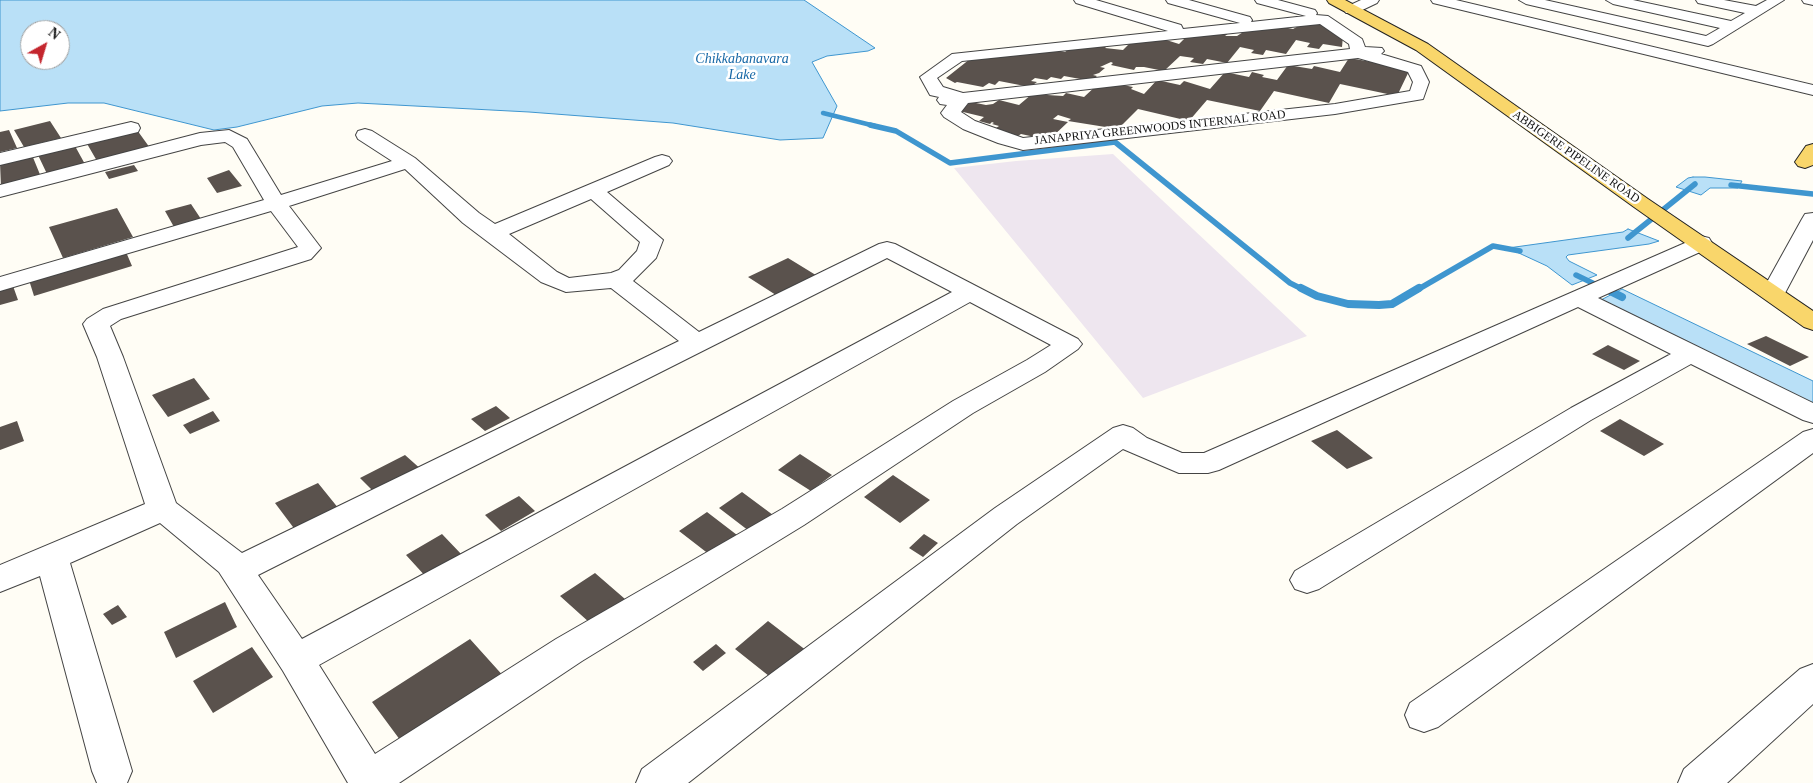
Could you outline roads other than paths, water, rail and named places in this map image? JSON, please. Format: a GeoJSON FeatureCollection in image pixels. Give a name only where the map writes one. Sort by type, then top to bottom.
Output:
{"type":"FeatureCollection","features":[{"type":"Feature","properties":{"kind":"main road","name":"ABBIGERE PIPELINE ROAD"},"geometry":{"type":"LineString","coordinates":[[1345,6],[1422,47],[1641,203],[1773,292],[1813,322]]}},
{"type":"Feature","properties":{"kind":"street"},"geometry":{"type":"LineString","coordinates":[[1081,0],[1174,29],[1310,13],[1372,0]]}},
{"type":"Feature","properties":{"kind":"street"},"geometry":{"type":"LineString","coordinates":[[1173,0],[1245,20]]}},
{"type":"Feature","properties":{"kind":"street"},"geometry":{"type":"LineString","coordinates":[[1262,0],[1310,13]]}},
{"type":"Feature","properties":{"kind":"street"},"geometry":{"type":"LineString","coordinates":[[1438,0],[1813,90]]}},
{"type":"Feature","properties":{"kind":"street"},"geometry":{"type":"LineString","coordinates":[[1526,0],[1708,41],[1777,0]]}},
{"type":"Feature","properties":{"kind":"street"},"geometry":{"type":"LineString","coordinates":[[1613,0],[1733,26]]}},
{"type":"Feature","properties":{"kind":"street"},"geometry":{"type":"LineString","coordinates":[[1703,0],[1758,11]]}},
{"type":"Feature","properties":{"kind":"street"},"geometry":{"type":"LineString","coordinates":[[964,98],[936,90],[928,77],[958,57],[1323,19],[1357,42],[1358,53]]}},
{"type":"Feature","properties":{"kind":"street"},"geometry":{"type":"LineString","coordinates":[[938,101],[1422,47]]}},
{"type":"Feature","properties":{"kind":"street","name":"JANAPRIYA GREENWOODS INTERNAL ROAD"},"geometry":{"type":"LineString","coordinates":[[964,98],[950,113],[969,126],[1023,144],[1335,109],[1416,95],[1421,82],[1415,69],[1358,53]]}},
{"type":"Feature","properties":{"kind":"street"},"geometry":{"type":"LineString","coordinates":[[0,159],[131,128]]}},
{"type":"Feature","properties":{"kind":"street"},"geometry":{"type":"LineString","coordinates":[[365,135],[408,162],[471,218],[549,277],[566,285],[616,280],[627,275],[648,253],[652,240],[594,191]]}},
{"type":"Feature","properties":{"kind":"street"},"geometry":{"type":"LineString","coordinates":[[0,191],[200,139],[229,136],[240,143],[276,203],[310,248],[303,254],[112,314],[96,324],[110,356],[163,509],[231,563],[236,571],[296,660],[370,782],[569,650],[793,517],[963,407],[1036,366],[1069,344],[887,249],[236,571]]}},
{"type":"Feature","properties":{"kind":"street"},"geometry":{"type":"LineString","coordinates":[[493,233],[662,161]]}},
{"type":"Feature","properties":{"kind":"street"},"geometry":{"type":"LineString","coordinates":[[0,284],[408,162]]}},
{"type":"Feature","properties":{"kind":"street"},"geometry":{"type":"LineString","coordinates":[[1773,292],[1806,246],[1813,219]]}},
{"type":"Feature","properties":{"kind":"street"},"geometry":{"type":"LineString","coordinates":[[656,783],[1006,516],[1124,435],[1137,445],[1179,463],[1208,463],[1701,243]]}},
{"type":"Feature","properties":{"kind":"street"},"geometry":{"type":"LineString","coordinates":[[616,280],[697,343]]}},
{"type":"Feature","properties":{"kind":"street"},"geometry":{"type":"LineString","coordinates":[[296,660],[970,292]]}},
{"type":"Feature","properties":{"kind":"street"},"geometry":{"type":"LineString","coordinates":[[1578,298],[1813,414]]}},
{"type":"Feature","properties":{"kind":"street"},"geometry":{"type":"LineString","coordinates":[[1307,580],[1581,414],[1690,354]]}},
{"type":"Feature","properties":{"kind":"street"},"geometry":{"type":"LineString","coordinates":[[1424,715],[1813,439]]}},
{"type":"Feature","properties":{"kind":"street"},"geometry":{"type":"LineString","coordinates":[[0,579],[163,509]]}},
{"type":"Feature","properties":{"kind":"street"},"geometry":{"type":"LineString","coordinates":[[52,557],[112,771]]}},
{"type":"Feature","properties":{"kind":"street"},"geometry":{"type":"LineString","coordinates":[[1698,783],[1813,680]]}},
{"type":"Feature","properties":{"kind":"water","name":"Chikkabanavara Lake"},"geometry":{"type":"Polygon","coordinates":[[[0,0],[804,0],[875,48],[868,51],[827,56],[812,62],[837,106],[823,138],[780,140],[673,123],[529,112],[358,103],[322,106],[237,127],[214,130],[104,103],[68,103],[0,111],[0,0]]]}},
{"type":"Feature","properties":{"kind":"water"},"geometry":{"type":"Polygon","coordinates":[[[1688,178],[1742,181],[1738,188],[1710,188],[1701,195],[1676,187],[1688,178]]]}},
{"type":"Feature","properties":{"kind":"water"},"geometry":{"type":"Polygon","coordinates":[[[1628,229],[1659,241],[1568,255],[1566,257],[1569,261],[1597,275],[1572,285],[1547,266],[1508,248],[1623,232],[1628,229]]]}},
{"type":"Feature","properties":{"kind":"water"},"geometry":{"type":"Polygon","coordinates":[[[1622,289],[1813,381],[1813,409],[1599,301],[1622,289]]]}},
{"type":"Feature","properties":{"kind":"waterway"},"geometry":{"type":"LineString","coordinates":[[823,113],[875,126]]}},
{"type":"Feature","properties":{"kind":"waterway"},"geometry":{"type":"LineString","coordinates":[[870,125],[896,131],[950,163],[1115,142],[1290,283],[1304,290]]}},
{"type":"Feature","properties":{"kind":"waterway"},"geometry":{"type":"LineString","coordinates":[[1628,238],[1695,184]]}},
{"type":"Feature","properties":{"kind":"waterway"},"geometry":{"type":"LineString","coordinates":[[1731,185],[1813,194]]}},
{"type":"Feature","properties":{"kind":"waterway"},"geometry":{"type":"LineString","coordinates":[[1417,290],[1493,246],[1520,251]]}},
{"type":"Feature","properties":{"kind":"waterway"},"geometry":{"type":"LineString","coordinates":[[1576,275],[1607,290]]}},
{"type":"Feature","properties":{"kind":"waterway"},"geometry":{"type":"LineString","coordinates":[[1301,288],[1317,296],[1348,304],[1379,305],[1392,304],[1419,288]]}},
{"type":"Feature","properties":{"kind":"waterway"},"geometry":{"type":"LineString","coordinates":[[1604,288],[1622,297]]}}]}
